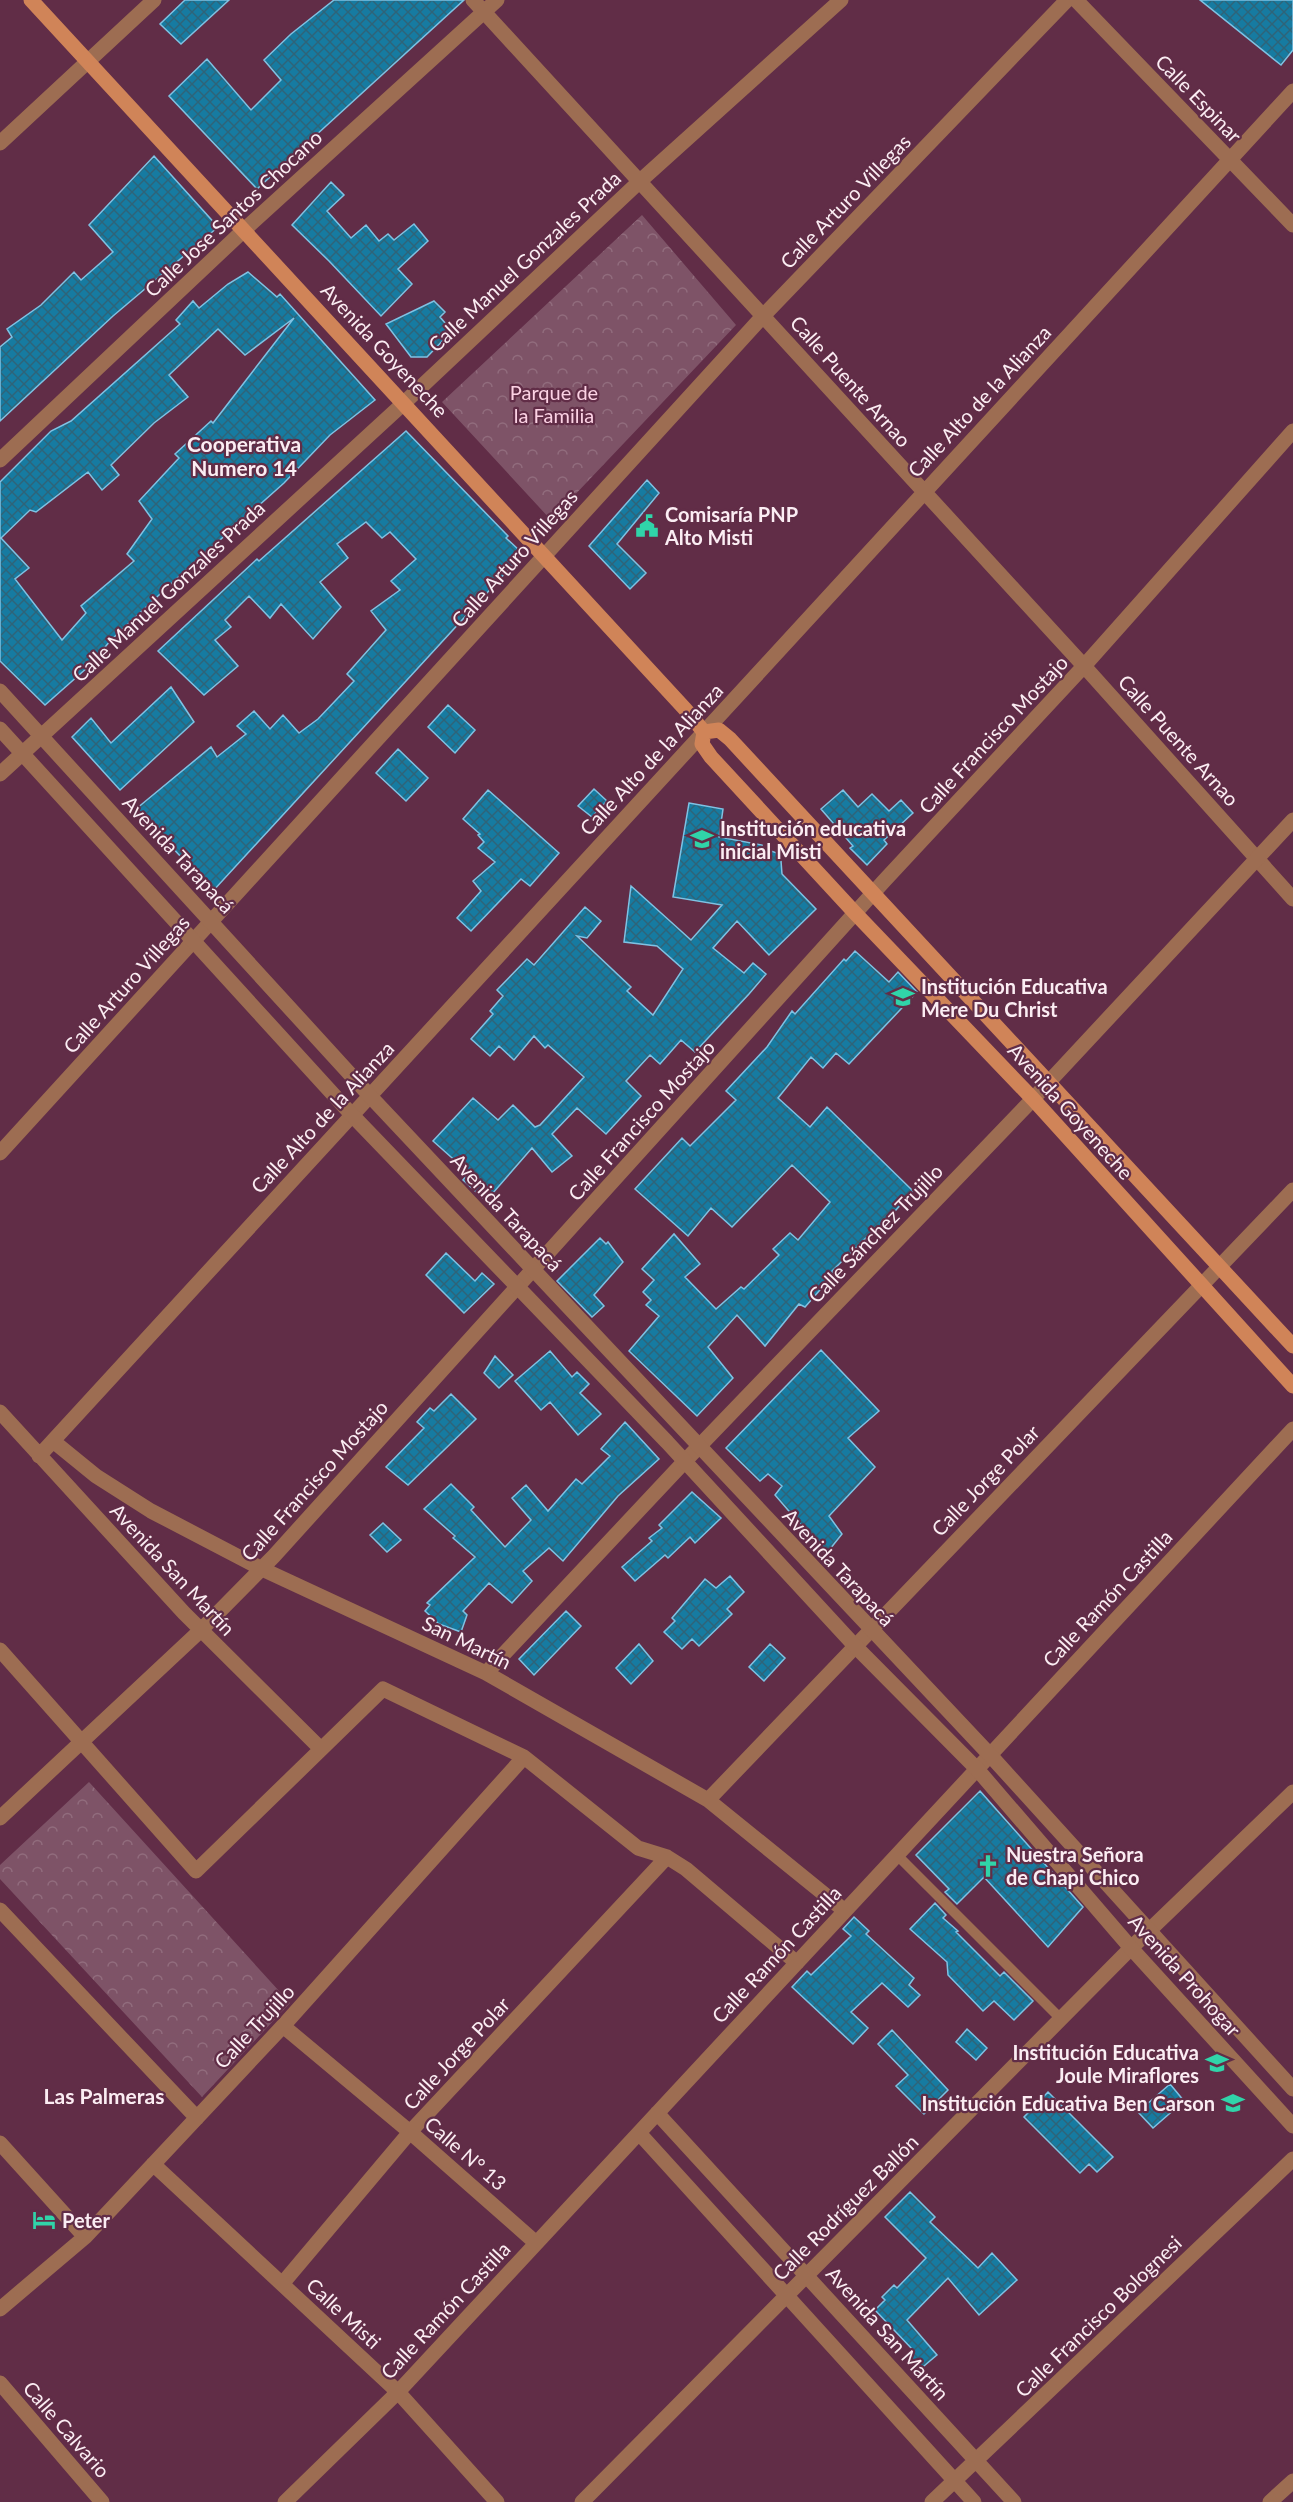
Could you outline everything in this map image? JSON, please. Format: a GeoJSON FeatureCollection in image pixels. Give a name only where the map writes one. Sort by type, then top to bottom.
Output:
{"type":"FeatureCollection","features":[{"type":"Feature","properties":{"kind":"main road","name":"Avenida Goyeneche"},"geometry":{"type":"LineString","coordinates":[[31,0],[405,402],[704,732]]}},
{"type":"Feature","properties":{"kind":"main road","name":"Avenida Goyeneche"},"geometry":{"type":"LineString","coordinates":[[704,732],[719,730],[730,739],[1293,1346]]}},
{"type":"Feature","properties":{"kind":"main road","name":"Avenida Goyeneche"},"geometry":{"type":"LineString","coordinates":[[704,732],[702,744],[711,757],[855,913],[1033,1099],[1293,1386]]}},
{"type":"Feature","properties":{"kind":"street"},"geometry":{"type":"LineString","coordinates":[[0,143],[154,0]]}},
{"type":"Feature","properties":{"kind":"street","name":"Calle Puente Arnao"},"geometry":{"type":"LineString","coordinates":[[473,0],[1084,666],[1293,899]]}},
{"type":"Feature","properties":{"kind":"street","name":"Calle Jose Santos Chocano"},"geometry":{"type":"LineString","coordinates":[[0,460],[244,230],[497,0]]}},
{"type":"Feature","properties":{"kind":"street","name":"Calle Manuel Gonzales Prada"},"geometry":{"type":"LineString","coordinates":[[0,774],[405,402],[639,182],[841,0]]}},
{"type":"Feature","properties":{"kind":"street","name":"Calle Arturo Villegas"},"geometry":{"type":"LineString","coordinates":[[0,1152],[763,316],[1068,0]]}},
{"type":"Feature","properties":{"kind":"street","name":"Calle Espinar"},"geometry":{"type":"LineString","coordinates":[[1076,0],[1293,225]]}},
{"type":"Feature","properties":{"kind":"street","name":"Calle Alto de la Alianza"},"geometry":{"type":"LineString","coordinates":[[39,1456],[1293,91]]}},
{"type":"Feature","properties":{"kind":"street","name":"Calle Francisco Mostajo"},"geometry":{"type":"LineString","coordinates":[[0,1818],[201,1630],[262,1569],[873,893],[1084,666],[1293,431]]}},
{"type":"Feature","properties":{"kind":"street","name":"Avenida Tarapacá"},"geometry":{"type":"LineString","coordinates":[[0,691],[212,920],[370,1096],[698,1448],[990,1755]]}},
{"type":"Feature","properties":{"kind":"street","name":"Avenida Tarapacá"},"geometry":{"type":"LineString","coordinates":[[0,729],[352,1115],[685,1461],[855,1646],[977,1769]]}},
{"type":"Feature","properties":{"kind":"street","name":"Calle Sánchez Trujillo"},"geometry":{"type":"LineString","coordinates":[[486,1673],[685,1461],[1033,1099],[1293,820]]}},
{"type":"Feature","properties":{"kind":"street","name":"Calle Jorge Polar"},"geometry":{"type":"LineString","coordinates":[[708,1800],[1293,1190]]}},
{"type":"Feature","properties":{"kind":"street","name":"Avenida San Martín"},"geometry":{"type":"LineString","coordinates":[[0,1412],[201,1630],[321,1749]]}},
{"type":"Feature","properties":{"kind":"street","name":"Calle Ramón Castilla"},"geometry":{"type":"LineString","coordinates":[[285,2502],[398,2392],[1293,1429]]}},
{"type":"Feature","properties":{"kind":"street","name":"San Martín"},"geometry":{"type":"LineString","coordinates":[[53,1441],[96,1476],[151,1511],[262,1569],[486,1673],[708,1800],[845,1911]]}},
{"type":"Feature","properties":{"kind":"street"},"geometry":{"type":"LineString","coordinates":[[0,1650],[196,1871],[383,1689],[524,1757],[638,1848],[667,1857],[704,1884],[797,1963]]}},
{"type":"Feature","properties":{"kind":"street","name":"Avenida Prohogar"},"geometry":{"type":"LineString","coordinates":[[990,1755],[1148,1932],[1293,2089]]}},
{"type":"Feature","properties":{"kind":"street","name":"Calle Trujillo"},"geometry":{"type":"LineString","coordinates":[[0,2309],[85,2237],[283,2026],[524,1757]]}},
{"type":"Feature","properties":{"kind":"street","name":"Avenida Prohogar"},"geometry":{"type":"LineString","coordinates":[[977,1769],[1131,1948],[1293,2126]]}},
{"type":"Feature","properties":{"kind":"street","name":"Calle Rodríguez Ballón"},"geometry":{"type":"LineString","coordinates":[[582,2502],[1131,1948],[1293,1792]]}},
{"type":"Feature","properties":{"kind":"street","name":"Calle Jorge Polar"},"geometry":{"type":"LineString","coordinates":[[282,2284],[410,2132],[667,1857]]}},
{"type":"Feature","properties":{"kind":"street"},"geometry":{"type":"LineString","coordinates":[[0,1910],[197,2118]]}},
{"type":"Feature","properties":{"kind":"street","name":"Calle N° 13"},"geometry":{"type":"LineString","coordinates":[[283,2026],[410,2132],[536,2243]]}},
{"type":"Feature","properties":{"kind":"street","name":"Avenida San Martín"},"geometry":{"type":"LineString","coordinates":[[657,2113],[1014,2502]]}},
{"type":"Feature","properties":{"kind":"street"},"geometry":{"type":"LineString","coordinates":[[639,2133],[974,2502]]}},
{"type":"Feature","properties":{"kind":"street"},"geometry":{"type":"LineString","coordinates":[[0,2143],[85,2237]]}},
{"type":"Feature","properties":{"kind":"street","name":"Calle Francisco Bolognesi"},"geometry":{"type":"LineString","coordinates":[[932,2502],[1293,2159]]}},
{"type":"Feature","properties":{"kind":"street","name":"Calle Misti"},"geometry":{"type":"LineString","coordinates":[[153,2164],[398,2392],[497,2502]]}},
{"type":"Feature","properties":{"kind":"street","name":"Calle Calvario"},"geometry":{"type":"LineString","coordinates":[[0,2383],[102,2502]]}},
{"type":"Feature","properties":{"kind":"street"},"geometry":{"type":"LineString","coordinates":[[1270,2502],[1293,2481]]}},
{"type":"Feature","properties":{"kind":"lane"},"geometry":{"type":"LineString","coordinates":[[897,1855],[1061,2019]]}},
{"type":"Feature","properties":{"kind":"green space","name":"Parque de la Familia"},"geometry":{"type":"Polygon","coordinates":[[[642,215],[736,325],[551,520],[442,402],[642,215]]]}},
{"type":"Feature","properties":{"kind":"green space"},"geometry":{"type":"Polygon","coordinates":[[[89,1782],[290,2003],[202,2097],[0,1879],[0,1865],[89,1782]]]}},
{"type":"Feature","properties":{"kind":"building"},"geometry":{"type":"Polygon","coordinates":[[[185,0],[229,0],[181,44],[160,24],[185,0]]]}},
{"type":"Feature","properties":{"kind":"building"},"geometry":{"type":"Polygon","coordinates":[[[334,0],[464,0],[257,189],[169,96],[207,59],[251,110],[281,80],[264,60],[291,34],[334,0]]]}},
{"type":"Feature","properties":{"kind":"building"},"geometry":{"type":"Polygon","coordinates":[[[1200,0],[1293,0],[1293,50],[1281,65],[1200,0]]]}},
{"type":"Feature","properties":{"kind":"building"},"geometry":{"type":"Polygon","coordinates":[[[154,156],[218,227],[113,316],[0,421],[0,347],[12,337],[7,329],[41,305],[74,272],[81,280],[113,252],[89,225],[154,156]]]}},
{"type":"Feature","properties":{"kind":"building"},"geometry":{"type":"Polygon","coordinates":[[[331,182],[344,195],[327,211],[351,238],[366,225],[379,241],[388,234],[394,240],[414,224],[428,241],[398,269],[412,284],[381,316],[292,225],[331,182]]]}},
{"type":"Feature","properties":{"kind":"building"},"geometry":{"type":"Polygon","coordinates":[[[248,272],[277,297],[280,294],[375,400],[330,435],[284,483],[175,580],[111,640],[88,667],[45,705],[0,661],[0,482],[51,431],[71,421],[180,324],[176,320],[193,301],[199,308],[228,284],[248,272]],[[294,318],[245,355],[218,329],[169,375],[188,397],[154,423],[111,465],[119,475],[102,490],[88,472],[36,512],[30,510],[1,538],[29,568],[15,579],[62,640],[86,613],[81,606],[134,561],[127,554],[152,519],[139,501],[179,458],[175,454],[211,421],[213,423],[294,318]]]}},
{"type":"Feature","properties":{"kind":"building"},"geometry":{"type":"Polygon","coordinates":[[[434,301],[445,312],[440,317],[452,331],[427,357],[411,357],[386,324],[434,301]]]}},
{"type":"Feature","properties":{"kind":"building"},"geometry":{"type":"Polygon","coordinates":[[[406,431],[508,536],[506,538],[519,550],[520,557],[213,891],[136,809],[211,747],[217,757],[246,734],[237,726],[254,711],[270,729],[283,715],[299,733],[318,719],[354,681],[347,674],[386,630],[371,611],[400,590],[391,581],[416,559],[390,532],[382,538],[366,522],[337,544],[348,558],[320,582],[341,607],[313,639],[281,604],[270,618],[249,596],[225,620],[231,627],[215,640],[238,666],[204,695],[158,651],[257,559],[259,561],[406,431]]]}},
{"type":"Feature","properties":{"kind":"building"},"geometry":{"type":"Polygon","coordinates":[[[647,480],[659,493],[617,544],[646,573],[630,589],[589,546],[647,480]]]}},
{"type":"Feature","properties":{"kind":"building"},"geometry":{"type":"Polygon","coordinates":[[[171,687],[194,722],[120,790],[72,737],[91,718],[111,743],[171,687]]]}},
{"type":"Feature","properties":{"kind":"building"},"geometry":{"type":"Polygon","coordinates":[[[448,705],[475,730],[455,753],[428,727],[448,705]]]}},
{"type":"Feature","properties":{"kind":"building"},"geometry":{"type":"Polygon","coordinates":[[[398,749],[428,778],[406,801],[376,773],[398,749]]]}},
{"type":"Feature","properties":{"kind":"building"},"geometry":{"type":"Polygon","coordinates":[[[594,789],[607,801],[592,817],[578,806],[594,789]]]}},
{"type":"Feature","properties":{"kind":"building"},"geometry":{"type":"Polygon","coordinates":[[[488,790],[559,853],[530,886],[521,879],[471,931],[457,918],[481,891],[473,881],[495,862],[478,848],[484,842],[478,835],[480,834],[463,819],[488,790]]]}},
{"type":"Feature","properties":{"kind":"building"},"geometry":{"type":"Polygon","coordinates":[[[843,790],[858,807],[872,794],[889,811],[901,800],[913,813],[884,840],[887,844],[867,865],[850,848],[853,846],[821,809],[843,790]]]}},
{"type":"Feature","properties":{"kind":"building"},"geometry":{"type":"Polygon","coordinates":[[[689,803],[723,809],[719,837],[762,845],[762,848],[777,853],[781,861],[782,874],[816,909],[769,955],[737,921],[713,948],[744,973],[753,963],[766,974],[749,994],[695,1052],[681,1040],[660,1064],[650,1055],[626,1081],[641,1096],[606,1134],[577,1108],[552,1134],[572,1156],[552,1172],[532,1148],[486,1201],[463,1180],[469,1173],[433,1141],[473,1098],[498,1120],[513,1105],[535,1127],[540,1125],[584,1077],[548,1045],[545,1048],[534,1036],[514,1060],[499,1046],[490,1056],[471,1039],[493,1014],[490,1011],[503,996],[497,990],[527,959],[534,965],[585,907],[601,921],[587,938],[577,936],[631,987],[627,991],[653,1015],[683,969],[657,946],[624,942],[631,886],[691,940],[722,905],[673,897],[689,803]]]}},
{"type":"Feature","properties":{"kind":"building"},"geometry":{"type":"Polygon","coordinates":[[[855,951],[889,982],[898,972],[917,992],[849,1064],[836,1053],[823,1068],[811,1057],[778,1098],[810,1127],[827,1107],[913,1191],[869,1240],[866,1238],[832,1271],[834,1274],[805,1307],[799,1304],[765,1346],[737,1315],[708,1347],[733,1378],[697,1416],[629,1351],[659,1316],[646,1305],[651,1300],[643,1292],[654,1280],[642,1269],[674,1234],[700,1264],[685,1277],[716,1309],[741,1287],[744,1289],[779,1255],[773,1249],[790,1233],[798,1240],[830,1202],[792,1165],[732,1227],[711,1208],[688,1236],[635,1189],[682,1138],[690,1146],[736,1100],[726,1091],[767,1047],[792,1011],[795,1014],[844,959],[846,961],[855,951]]]}},
{"type":"Feature","properties":{"kind":"building"},"geometry":{"type":"Polygon","coordinates":[[[600,1238],[606,1244],[608,1242],[623,1262],[594,1295],[604,1306],[592,1317],[557,1281],[600,1238]]]}},
{"type":"Feature","properties":{"kind":"building"},"geometry":{"type":"Polygon","coordinates":[[[446,1253],[475,1281],[482,1273],[494,1284],[464,1313],[426,1275],[446,1253]]]}},
{"type":"Feature","properties":{"kind":"building"},"geometry":{"type":"Polygon","coordinates":[[[821,1350],[879,1411],[848,1438],[875,1467],[829,1516],[842,1534],[826,1554],[775,1495],[782,1486],[768,1474],[760,1481],[726,1448],[821,1350]]]}},
{"type":"Feature","properties":{"kind":"building"},"geometry":{"type":"Polygon","coordinates":[[[550,1351],[572,1377],[577,1372],[589,1384],[580,1393],[601,1414],[578,1435],[550,1402],[541,1410],[515,1381],[550,1351]]]}},
{"type":"Feature","properties":{"kind":"building"},"geometry":{"type":"Polygon","coordinates":[[[495,1356],[513,1375],[499,1388],[484,1373],[495,1356]]]}},
{"type":"Feature","properties":{"kind":"building"},"geometry":{"type":"Polygon","coordinates":[[[451,1394],[476,1419],[408,1485],[386,1467],[424,1428],[417,1422],[430,1408],[434,1411],[451,1394]]]}},
{"type":"Feature","properties":{"kind":"building"},"geometry":{"type":"Polygon","coordinates":[[[625,1422],[659,1459],[618,1496],[563,1561],[549,1548],[523,1571],[532,1581],[512,1603],[489,1583],[463,1611],[467,1615],[461,1632],[439,1624],[425,1611],[430,1605],[427,1603],[475,1557],[424,1509],[451,1484],[474,1507],[471,1510],[505,1547],[531,1520],[512,1498],[526,1485],[548,1511],[576,1479],[582,1484],[610,1456],[601,1449],[625,1422]]]}},
{"type":"Feature","properties":{"kind":"building"},"geometry":{"type":"Polygon","coordinates":[[[692,1492],[721,1518],[695,1543],[690,1537],[668,1558],[665,1555],[635,1581],[622,1567],[652,1541],[649,1538],[662,1528],[659,1525],[692,1492]]]}},
{"type":"Feature","properties":{"kind":"building"},"geometry":{"type":"Polygon","coordinates":[[[383,1523],[401,1540],[387,1552],[370,1535],[383,1523]]]}},
{"type":"Feature","properties":{"kind":"building"},"geometry":{"type":"Polygon","coordinates":[[[730,1576],[744,1592],[727,1609],[732,1614],[699,1646],[692,1639],[682,1649],[664,1632],[675,1621],[672,1618],[705,1579],[716,1588],[730,1576]]]}},
{"type":"Feature","properties":{"kind":"building"},"geometry":{"type":"Polygon","coordinates":[[[566,1611],[581,1626],[534,1675],[519,1659],[566,1611]]]}},
{"type":"Feature","properties":{"kind":"building"},"geometry":{"type":"Polygon","coordinates":[[[639,1644],[653,1661],[631,1684],[616,1668],[639,1644]]]}},
{"type":"Feature","properties":{"kind":"building"},"geometry":{"type":"Polygon","coordinates":[[[770,1644],[785,1658],[764,1681],[749,1667],[770,1644]]]}},
{"type":"Feature","properties":{"kind":"building","name":"Nuestra Señora de Chapi Chico"},"geometry":{"type":"Polygon","coordinates":[[[980,1791],[1083,1907],[1048,1947],[984,1877],[957,1904],[945,1892],[949,1889],[916,1855],[980,1791]]]}},
{"type":"Feature","properties":{"kind":"building"},"geometry":{"type":"Polygon","coordinates":[[[935,1903],[946,1915],[943,1918],[1000,1976],[1004,1972],[1033,2001],[1014,2020],[994,2001],[983,2011],[948,1975],[947,1962],[910,1929],[935,1903]]]}},
{"type":"Feature","properties":{"kind":"building"},"geometry":{"type":"Polygon","coordinates":[[[854,1917],[869,1931],[866,1934],[914,1978],[909,1985],[920,1995],[908,2007],[882,1983],[851,2012],[868,2028],[853,2044],[792,1987],[807,1971],[811,1975],[851,1936],[843,1929],[854,1917]]]}},
{"type":"Feature","properties":{"kind":"building"},"geometry":{"type":"Polygon","coordinates":[[[967,2029],[987,2048],[976,2060],[956,2042],[967,2029]]]}},
{"type":"Feature","properties":{"kind":"building"},"geometry":{"type":"Polygon","coordinates":[[[892,2030],[948,2090],[924,2114],[896,2086],[908,2075],[878,2044],[892,2030]]]}},
{"type":"Feature","properties":{"kind":"building"},"geometry":{"type":"Polygon","coordinates":[[[1170,2084],[1184,2101],[1153,2128],[1138,2112],[1170,2084]]]}},
{"type":"Feature","properties":{"kind":"building"},"geometry":{"type":"Polygon","coordinates":[[[1048,2092],[1113,2157],[1097,2172],[1089,2164],[1080,2173],[1024,2117],[1048,2092]]]}},
{"type":"Feature","properties":{"kind":"building"},"geometry":{"type":"Polygon","coordinates":[[[910,2192],[935,2217],[930,2222],[978,2268],[992,2253],[1017,2280],[979,2315],[948,2278],[907,2320],[937,2355],[918,2371],[907,2358],[913,2350],[875,2310],[885,2300],[882,2297],[894,2285],[897,2288],[926,2258],[885,2217],[910,2192]]]}},
{"type":"Feature","properties":{"kind":"place","name":"Comisaría PNP Alto Misti"},"geometry":{"type":"Point","coordinates":[647,526]}},
{"type":"Feature","properties":{"kind":"place","name":"Institución educativa inicial Misti"},"geometry":{"type":"Point","coordinates":[702,839]}},
{"type":"Feature","properties":{"kind":"place","name":"Institución Educativa Mere Du Christ"},"geometry":{"type":"Point","coordinates":[903,997]}},
{"type":"Feature","properties":{"kind":"place","name":"Nuestra Señora de Chapi Chico"},"geometry":{"type":"Point","coordinates":[988,1866]}},
{"type":"Feature","properties":{"kind":"place","name":"Institución Educativa Joule Miraflores"},"geometry":{"type":"Point","coordinates":[1217,2063]}},
{"type":"Feature","properties":{"kind":"place","name":"Institución Educativa Ben Carson"},"geometry":{"type":"Point","coordinates":[1233,2103]}},
{"type":"Feature","properties":{"kind":"place","name":"Peter"},"geometry":{"type":"Point","coordinates":[44,2220]}},
{"type":"Feature","properties":{"kind":"district","name":"Cooperativa Numero 14"},"geometry":{"type":"Point","coordinates":[244,455]}},
{"type":"Feature","properties":{"kind":"district","name":"Las Palmeras"},"geometry":{"type":"Point","coordinates":[104,2095]}}]}
